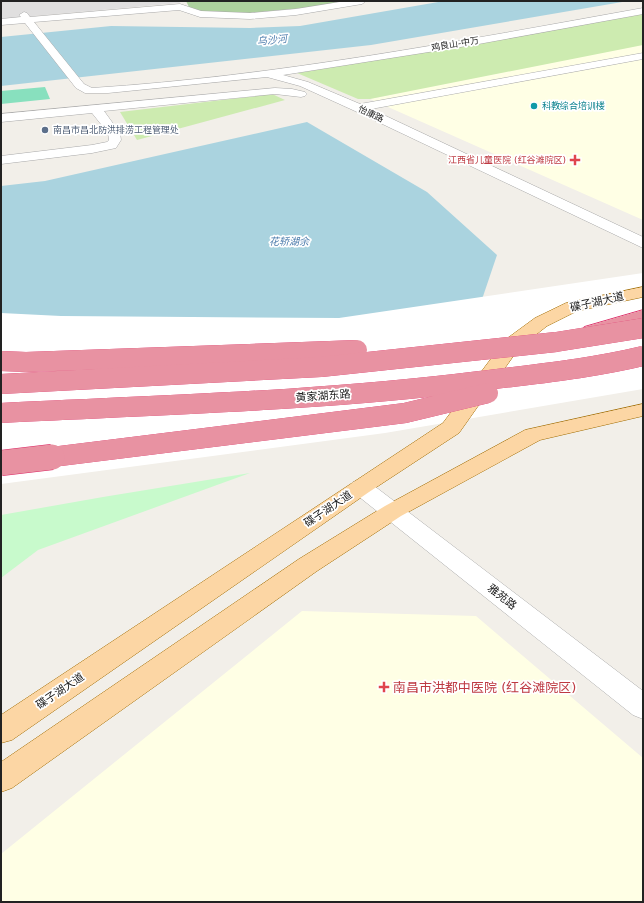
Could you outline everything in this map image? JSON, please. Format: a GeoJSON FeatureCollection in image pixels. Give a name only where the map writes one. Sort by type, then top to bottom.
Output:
{"type":"FeatureCollection","features":[{"type":"Feature","properties":{"kind":"highway"},"geometry":{"type":"LineString","coordinates":[[1,360],[26,362],[556,342],[643,315]]}},
{"type":"Feature","properties":{"kind":"highway"},"geometry":{"type":"LineString","coordinates":[[1,384],[321,367],[556,342],[643,328]]}},
{"type":"Feature","properties":{"kind":"highway","name":"黄家湖东路"},"geometry":{"type":"LineString","coordinates":[[1,413],[310,398],[460,384],[616,363],[643,357]]}},
{"type":"Feature","properties":{"kind":"highway"},"geometry":{"type":"LineString","coordinates":[[1,463],[406,413],[616,363]]}},
{"type":"Feature","properties":{"kind":"main road","name":"碟子湖大道"},"geometry":{"type":"LineString","coordinates":[[1,731],[361,487],[452,428],[512,344],[541,322],[572,307],[643,292]]}},
{"type":"Feature","properties":{"kind":"main road"},"geometry":{"type":"LineString","coordinates":[[1,779],[308,565],[393,511],[533,435],[643,410]]}},
{"type":"Feature","properties":{"kind":"street"},"geometry":{"type":"LineString","coordinates":[[1,22],[28,15],[177,4],[200,14],[250,16],[296,12],[362,1]]}},
{"type":"Feature","properties":{"kind":"street","name":"鸡良山-中万"},"geometry":{"type":"LineString","coordinates":[[267,74],[473,42],[643,11]]}},
{"type":"Feature","properties":{"kind":"street"},"geometry":{"type":"LineString","coordinates":[[11,13],[28,15]]}},
{"type":"Feature","properties":{"kind":"street","name":"怡康路"},"geometry":{"type":"LineString","coordinates":[[28,15],[35,30],[80,86],[85,90],[108,90],[267,74],[304,84],[385,120],[643,243]]}},
{"type":"Feature","properties":{"kind":"street"},"geometry":{"type":"LineString","coordinates":[[359,108],[643,56]]}},
{"type":"Feature","properties":{"kind":"street"},"geometry":{"type":"LineString","coordinates":[[1,118],[275,91],[292,92],[309,98]]}},
{"type":"Feature","properties":{"kind":"street"},"geometry":{"type":"LineString","coordinates":[[1,160],[92,150],[110,145],[115,140],[114,133],[95,108]]}},
{"type":"Feature","properties":{"kind":"street"},"geometry":{"type":"LineString","coordinates":[[341,114],[385,120]]}},
{"type":"Feature","properties":{"kind":"street","name":"雅苑路"},"geometry":{"type":"LineString","coordinates":[[361,487],[643,707]]}},
{"type":"Feature","properties":{"kind":"shaded area"},"geometry":{"type":"Polygon","coordinates":[[[1,1],[179,1],[180,3],[1,19],[1,1]]]}},
{"type":"Feature","properties":{"kind":"shaded area","name":"江西省儿童医院 (红谷滩院区)"},"geometry":{"type":"Polygon","coordinates":[[[643,41],[643,220],[370,99],[643,41]]]}},
{"type":"Feature","properties":{"kind":"shaded area","name":"南昌市洪都中医院 (红谷滩院区)"},"geometry":{"type":"Polygon","coordinates":[[[302,611],[476,616],[643,758],[643,902],[1,902],[1,854],[302,611]]]}},
{"type":"Feature","properties":{"kind":"green space"},"geometry":{"type":"Polygon","coordinates":[[[186,1],[342,1],[317,7],[249,13],[207,13],[189,7],[186,1]]]}},
{"type":"Feature","properties":{"kind":"green space"},"geometry":{"type":"Polygon","coordinates":[[[643,14],[643,45],[370,99],[358,99],[297,73],[488,42],[643,14]]]}},
{"type":"Feature","properties":{"kind":"green space"},"geometry":{"type":"Polygon","coordinates":[[[45,87],[50,99],[1,104],[1,91],[45,87]]]}},
{"type":"Feature","properties":{"kind":"green space"},"geometry":{"type":"Polygon","coordinates":[[[272,94],[285,100],[137,140],[120,112],[272,94]]]}},
{"type":"Feature","properties":{"kind":"green space"},"geometry":{"type":"Polygon","coordinates":[[[250,473],[38,550],[1,578],[1,515],[250,473]]]}},
{"type":"Feature","properties":{"kind":"water","name":"乌沙河"},"geometry":{"type":"Polygon","coordinates":[[[444,1],[628,1],[371,45],[1,86],[1,37],[111,26],[250,28],[300,26],[444,1]]]}},
{"type":"Feature","properties":{"kind":"water","name":"花轿湖余"},"geometry":{"type":"Polygon","coordinates":[[[307,122],[427,192],[497,255],[474,323],[1,405],[1,186],[45,181],[307,122]]]}},
{"type":"Feature","properties":{"kind":"pier"},"geometry":{"type":"Polygon","coordinates":[[[643,273],[643,389],[385,433],[1,484],[1,313],[61,316],[339,318],[643,273]]]}},
{"type":"Feature","properties":{"kind":"place","name":"科教综合培训楼"},"geometry":{"type":"Point","coordinates":[534,106]}},
{"type":"Feature","properties":{"kind":"place","name":"南昌市昌北防洪排涝工程管理处"},"geometry":{"type":"Point","coordinates":[45,130]}},
{"type":"Feature","properties":{"kind":"place","name":"江西省儿童医院 (红谷滩院区)"},"geometry":{"type":"Point","coordinates":[575,160]}},
{"type":"Feature","properties":{"kind":"place","name":"南昌市洪都中医院 (红谷滩院区)"},"geometry":{"type":"Point","coordinates":[384,687]}}]}
